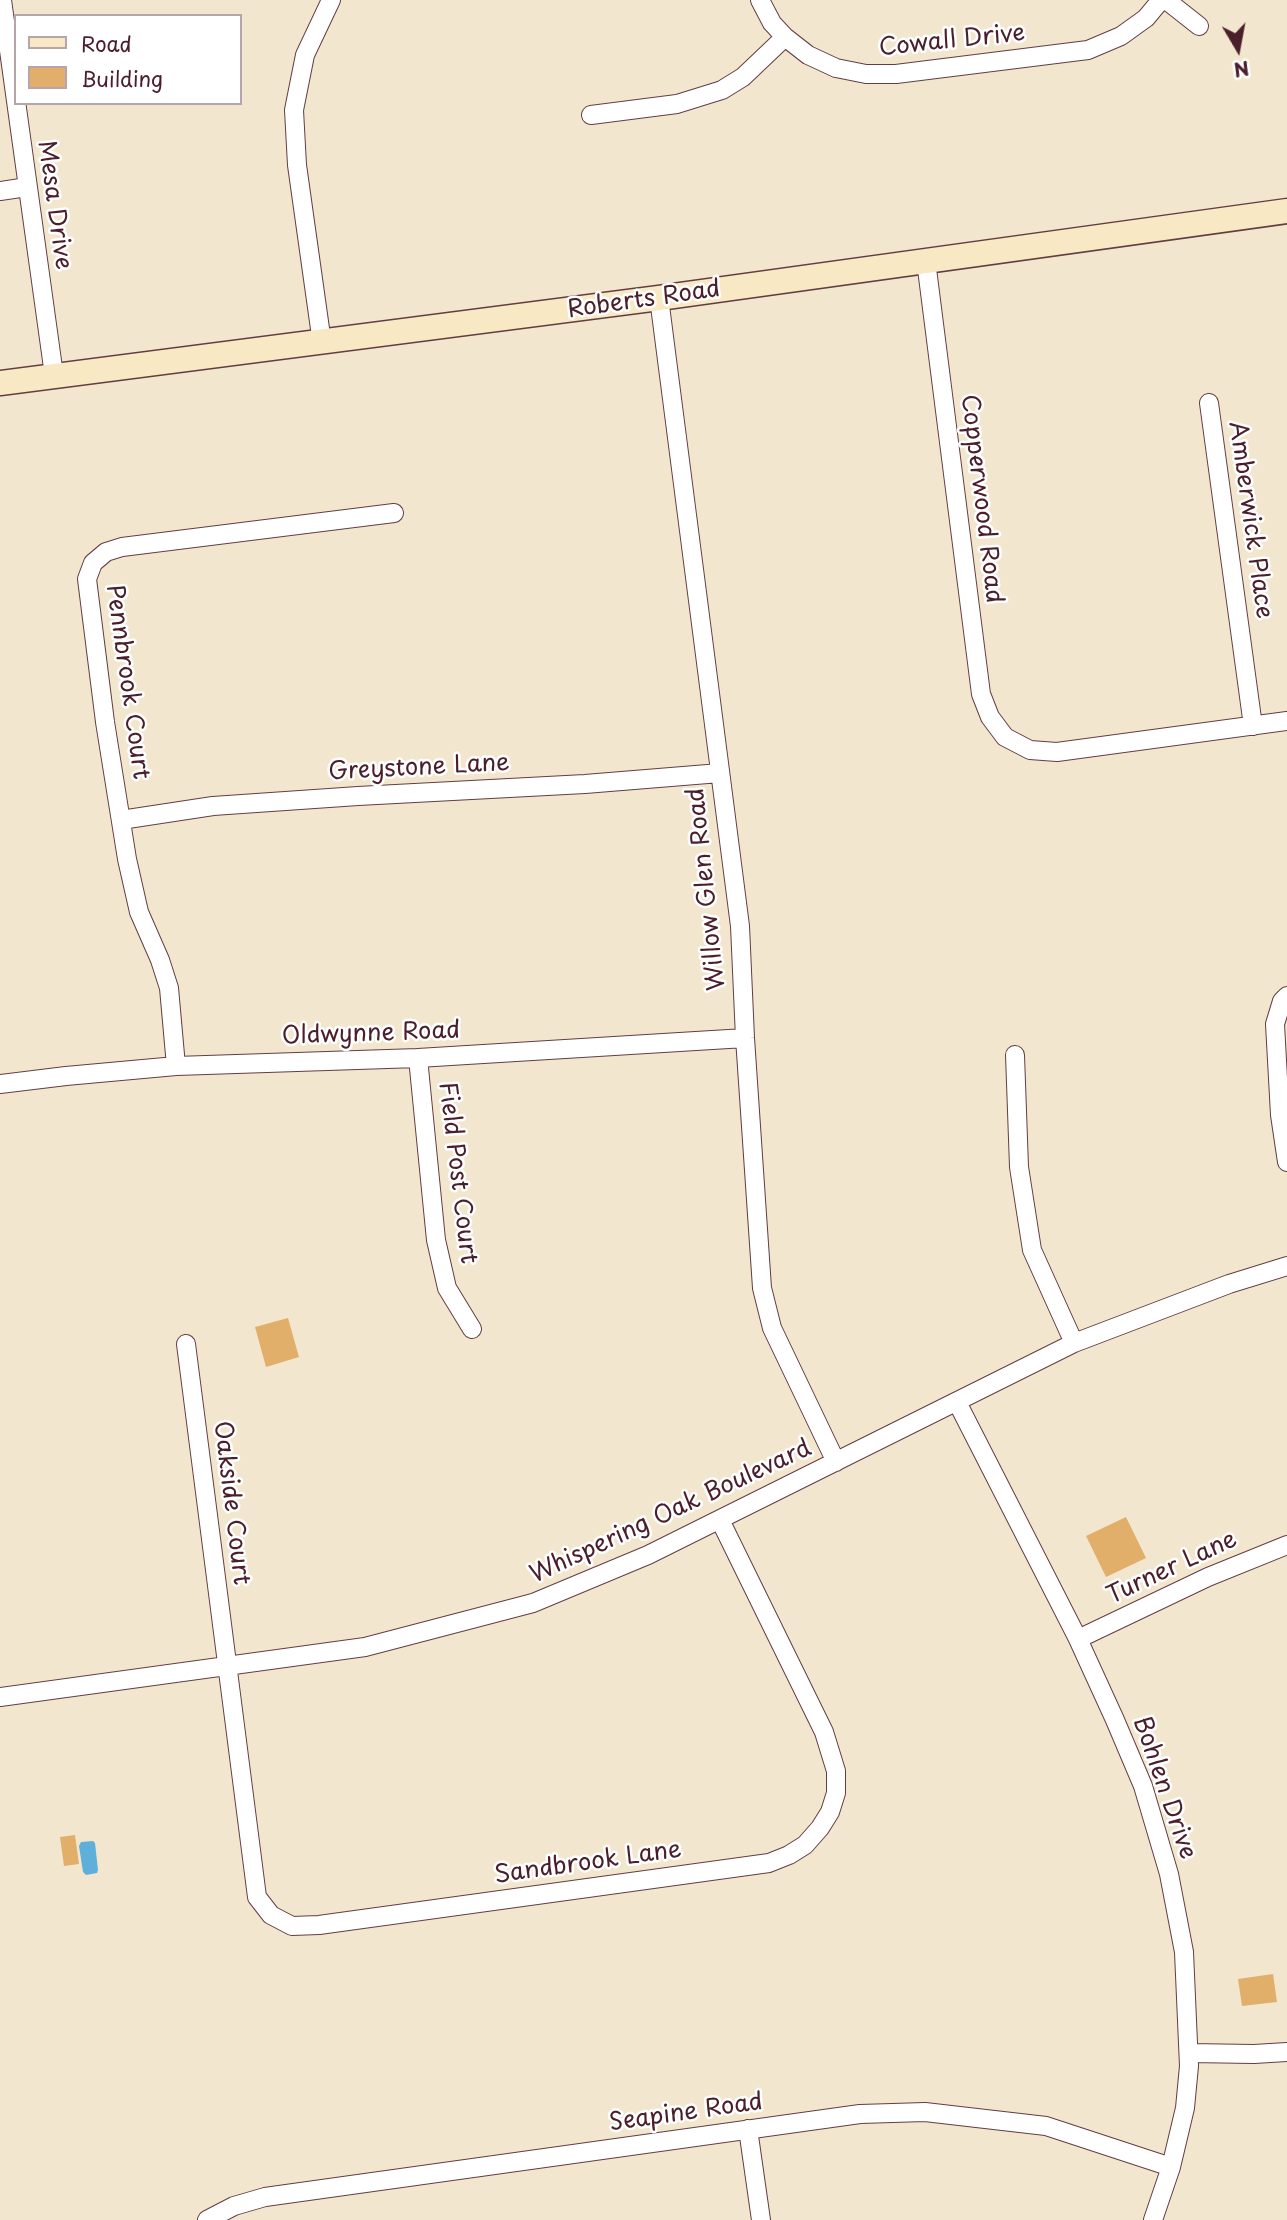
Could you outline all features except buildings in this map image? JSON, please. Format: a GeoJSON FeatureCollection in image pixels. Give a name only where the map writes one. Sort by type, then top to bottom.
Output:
{"type":"FeatureCollection","features":[{"type":"Feature","properties":{"kind":"main road","name":"Roberts Road"},"geometry":{"type":"LineString","coordinates":[[0,383],[659,298],[1287,211]]}},
{"type":"Feature","properties":{"kind":"street","name":"Mesa Drive"},"geometry":{"type":"LineString","coordinates":[[2,0],[14,90]]}},
{"type":"Feature","properties":{"kind":"street"},"geometry":{"type":"LineString","coordinates":[[322,343],[297,165],[294,110],[305,55],[331,0]]}},
{"type":"Feature","properties":{"kind":"street","name":"Cowall Drive"},"geometry":{"type":"LineString","coordinates":[[760,0],[772,23],[808,55],[836,68],[866,74],[896,74],[1088,50],[1121,36],[1146,18],[1163,0]]}},
{"type":"Feature","properties":{"kind":"street"},"geometry":{"type":"LineString","coordinates":[[1163,0],[1199,26]]}},
{"type":"Feature","properties":{"kind":"street"},"geometry":{"type":"LineString","coordinates":[[591,115],[677,104],[722,90],[743,77],[785,37]]}},
{"type":"Feature","properties":{"kind":"street","name":"Mesa Drive"},"geometry":{"type":"LineString","coordinates":[[16,105],[54,375]]}},
{"type":"Feature","properties":{"kind":"street"},"geometry":{"type":"LineString","coordinates":[[0,191],[27,187]]}},
{"type":"Feature","properties":{"kind":"street","name":"Copperwood Road"},"geometry":{"type":"LineString","coordinates":[[926,261],[981,694],[989,717],[1005,737],[1030,750],[1057,752],[1253,726]]}},
{"type":"Feature","properties":{"kind":"street","name":"Willow Glen Road"},"geometry":{"type":"LineString","coordinates":[[659,298],[740,926],[762,1288],[772,1328],[836,1462]]}},
{"type":"Feature","properties":{"kind":"street","name":"Amberwick Place"},"geometry":{"type":"LineString","coordinates":[[1209,403],[1253,726]]}},
{"type":"Feature","properties":{"kind":"street","name":"Pennbrook Court"},"geometry":{"type":"LineString","coordinates":[[176,1066],[169,988],[139,912],[121,820],[88,596],[87,579],[93,563],[106,552],[122,547],[394,513]]}},
{"type":"Feature","properties":{"kind":"street"},"geometry":{"type":"LineString","coordinates":[[1253,726],[1287,721]]}},
{"type":"Feature","properties":{"kind":"street","name":"Greystone Lane"},"geometry":{"type":"LineString","coordinates":[[121,820],[227,805],[585,784],[720,773]]}},
{"type":"Feature","properties":{"kind":"street"},"geometry":{"type":"LineString","coordinates":[[1287,996],[1282,1001],[1275,1024],[1280,1115],[1287,1162]]}},
{"type":"Feature","properties":{"kind":"street","name":"Oldwynne Road"},"geometry":{"type":"LineString","coordinates":[[0,1084],[176,1066],[418,1058],[745,1038]]}},
{"type":"Feature","properties":{"kind":"street"},"geometry":{"type":"LineString","coordinates":[[1015,1055],[1019,1167],[1032,1250],[1073,1343]]}},
{"type":"Feature","properties":{"kind":"street","name":"Field Post Court"},"geometry":{"type":"LineString","coordinates":[[418,1058],[436,1240],[447,1288],[472,1329]]}},
{"type":"Feature","properties":{"kind":"street","name":"Whispering Oak Boulevard"},"geometry":{"type":"LineString","coordinates":[[0,1697],[365,1647],[533,1603],[649,1555],[1073,1343],[1217,1288],[1287,1266]]}},
{"type":"Feature","properties":{"kind":"street","name":"Oakside Court"},"geometry":{"type":"LineString","coordinates":[[186,1344],[228,1667]]}},
{"type":"Feature","properties":{"kind":"street","name":"Bohlen Drive"},"geometry":{"type":"LineString","coordinates":[[957,1402],[1078,1639],[1143,1786],[1169,1874],[1184,1952],[1189,2053],[1185,2108],[1171,2167],[1153,2220]]}},
{"type":"Feature","properties":{"kind":"street","name":"Sandbrook Lane"},"geometry":{"type":"LineString","coordinates":[[228,1667],[257,1897],[271,1915],[292,1926],[319,1926],[769,1863],[805,1845],[820,1828],[830,1812],[836,1793],[836,1771],[824,1732],[720,1520]]}},
{"type":"Feature","properties":{"kind":"street","name":"Turner Lane"},"geometry":{"type":"LineString","coordinates":[[1078,1639],[1208,1577],[1287,1545]]}},
{"type":"Feature","properties":{"kind":"street"},"geometry":{"type":"LineString","coordinates":[[1189,2053],[1287,2052]]}},
{"type":"Feature","properties":{"kind":"street","name":"Seapine Road"},"geometry":{"type":"LineString","coordinates":[[207,2220],[234,2206],[265,2197],[860,2114],[925,2112],[1046,2126],[1171,2167]]}},
{"type":"Feature","properties":{"kind":"street"},"geometry":{"type":"LineString","coordinates":[[748,2129],[761,2220]]}},
{"type":"Feature","properties":{"kind":"water"},"geometry":{"type":"Polygon","coordinates":[[[93,1841],[98,1870],[97,1873],[86,1875],[83,1872],[79,1846],[81,1842],[93,1841]]]}}]}
